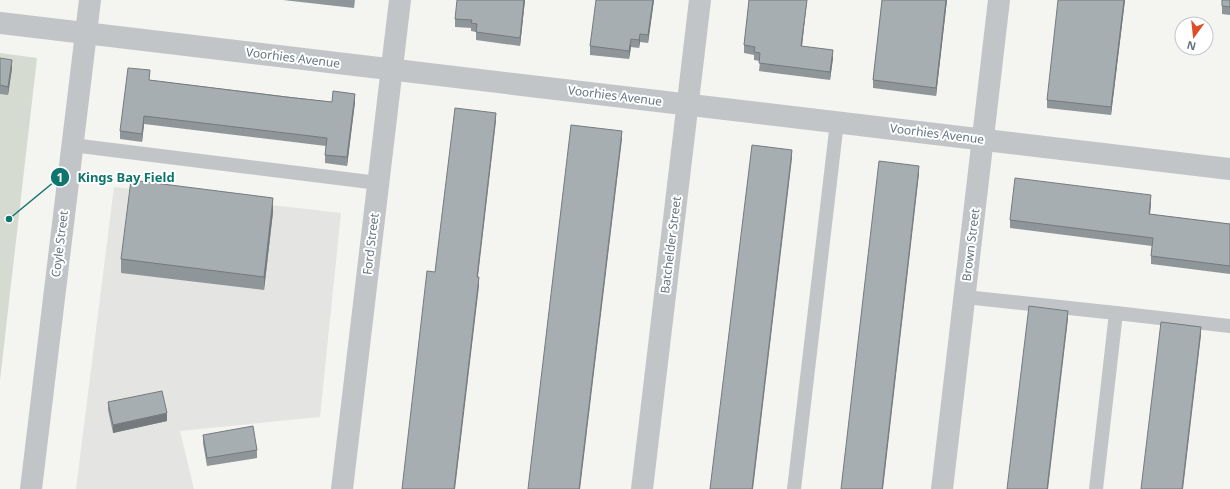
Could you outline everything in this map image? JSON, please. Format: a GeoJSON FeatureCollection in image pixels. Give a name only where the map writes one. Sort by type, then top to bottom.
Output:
{"type":"FeatureCollection","features":[{"type":"Feature","properties":{"kind":"street","name":"Coyle Street"},"geometry":{"type":"LineString","coordinates":[[32,489],[90,0]]}},
{"type":"Feature","properties":{"kind":"street","name":"Ford Street"},"geometry":{"type":"LineString","coordinates":[[342,489],[400,0]]}},
{"type":"Feature","properties":{"kind":"street","name":"Batchelder Street"},"geometry":{"type":"LineString","coordinates":[[642,489],[700,0]]}},
{"type":"Feature","properties":{"kind":"street","name":"Brown Street"},"geometry":{"type":"LineString","coordinates":[[942,489],[999,0]]}},
{"type":"Feature","properties":{"kind":"street","name":"Voorhies Avenue"},"geometry":{"type":"LineString","coordinates":[[0,23],[1230,169]]}},
{"type":"Feature","properties":{"kind":"lane"},"geometry":{"type":"LineString","coordinates":[[794,489],[836,122]]}},
{"type":"Feature","properties":{"kind":"lane"},"geometry":{"type":"LineString","coordinates":[[72,146],[378,183]]}},
{"type":"Feature","properties":{"kind":"lane"},"geometry":{"type":"LineString","coordinates":[[965,297],[1230,326]]}},
{"type":"Feature","properties":{"kind":"lane"},"geometry":{"type":"LineString","coordinates":[[1096,489],[1116,313]]}},
{"type":"Feature","properties":{"kind":"shaded area"},"geometry":{"type":"Polygon","coordinates":[[[0,53],[37,58],[0,380],[0,53]]]}},
{"type":"Feature","properties":{"kind":"shaded area"},"geometry":{"type":"Polygon","coordinates":[[[114,187],[341,213],[320,417],[180,431],[194,489],[76,489],[114,187]]]}},
{"type":"Feature","properties":{"kind":"building"},"geometry":{"type":"Polygon","coordinates":[[[457,0],[524,0],[520,38],[476,32],[477,24],[471,23],[472,20],[455,19],[457,0]]]}},
{"type":"Feature","properties":{"kind":"building"},"geometry":{"type":"Polygon","coordinates":[[[596,0],[653,0],[648,35],[640,34],[639,40],[631,39],[629,51],[590,46],[596,0]]]}},
{"type":"Feature","properties":{"kind":"building"},"geometry":{"type":"Polygon","coordinates":[[[749,0],[807,0],[801,46],[833,50],[830,72],[759,63],[760,53],[754,52],[755,47],[744,45],[749,0]]]}},
{"type":"Feature","properties":{"kind":"building"},"geometry":{"type":"Polygon","coordinates":[[[882,0],[946,0],[936,88],[873,80],[882,0]]]}},
{"type":"Feature","properties":{"kind":"building"},"geometry":{"type":"Polygon","coordinates":[[[1058,0],[1124,0],[1111,107],[1047,100],[1058,0]]]}},
{"type":"Feature","properties":{"kind":"building"},"geometry":{"type":"Polygon","coordinates":[[[1222,0],[1230,0],[1230,7],[1222,6],[1222,0]]]}},
{"type":"Feature","properties":{"kind":"building"},"geometry":{"type":"Polygon","coordinates":[[[0,58],[12,60],[8,87],[0,85],[0,58]]]}},
{"type":"Feature","properties":{"kind":"building"},"geometry":{"type":"Polygon","coordinates":[[[128,68],[150,70],[149,80],[286,97],[332,102],[333,91],[355,94],[347,157],[325,155],[327,138],[144,116],[142,134],[120,131],[128,68]]]}},
{"type":"Feature","properties":{"kind":"building"},"geometry":{"type":"Polygon","coordinates":[[[455,108],[496,113],[477,277],[479,277],[454,489],[402,489],[427,271],[435,272],[455,108]]]}},
{"type":"Feature","properties":{"kind":"building"},"geometry":{"type":"Polygon","coordinates":[[[571,125],[622,131],[579,489],[528,489],[571,125]]]}},
{"type":"Feature","properties":{"kind":"building"},"geometry":{"type":"Polygon","coordinates":[[[752,145],[792,150],[752,489],[710,489],[752,145]]]}},
{"type":"Feature","properties":{"kind":"building"},"geometry":{"type":"Polygon","coordinates":[[[879,161],[919,166],[882,489],[841,489],[879,161]]]}},
{"type":"Feature","properties":{"kind":"building"},"geometry":{"type":"Polygon","coordinates":[[[1015,178],[1151,195],[1149,214],[1230,224],[1230,266],[1151,256],[1153,238],[1010,220],[1015,178]]]}},
{"type":"Feature","properties":{"kind":"building"},"geometry":{"type":"Polygon","coordinates":[[[131,180],[273,198],[264,277],[121,259],[131,180]]]}},
{"type":"Feature","properties":{"kind":"building"},"geometry":{"type":"Polygon","coordinates":[[[1029,306],[1068,311],[1047,489],[1007,489],[1029,306]]]}},
{"type":"Feature","properties":{"kind":"building"},"geometry":{"type":"Polygon","coordinates":[[[1161,322],[1201,327],[1182,489],[1141,489],[1161,322]]]}},
{"type":"Feature","properties":{"kind":"building"},"geometry":{"type":"Polygon","coordinates":[[[162,391],[167,413],[113,425],[108,402],[162,391]]]}},
{"type":"Feature","properties":{"kind":"building"},"geometry":{"type":"Polygon","coordinates":[[[253,426],[257,450],[207,458],[203,435],[253,426]]]}},
{"type":"Feature","properties":{"kind":"place","name":"Kings Bay Field"},"geometry":{"type":"Point","coordinates":[9,219]}}]}
